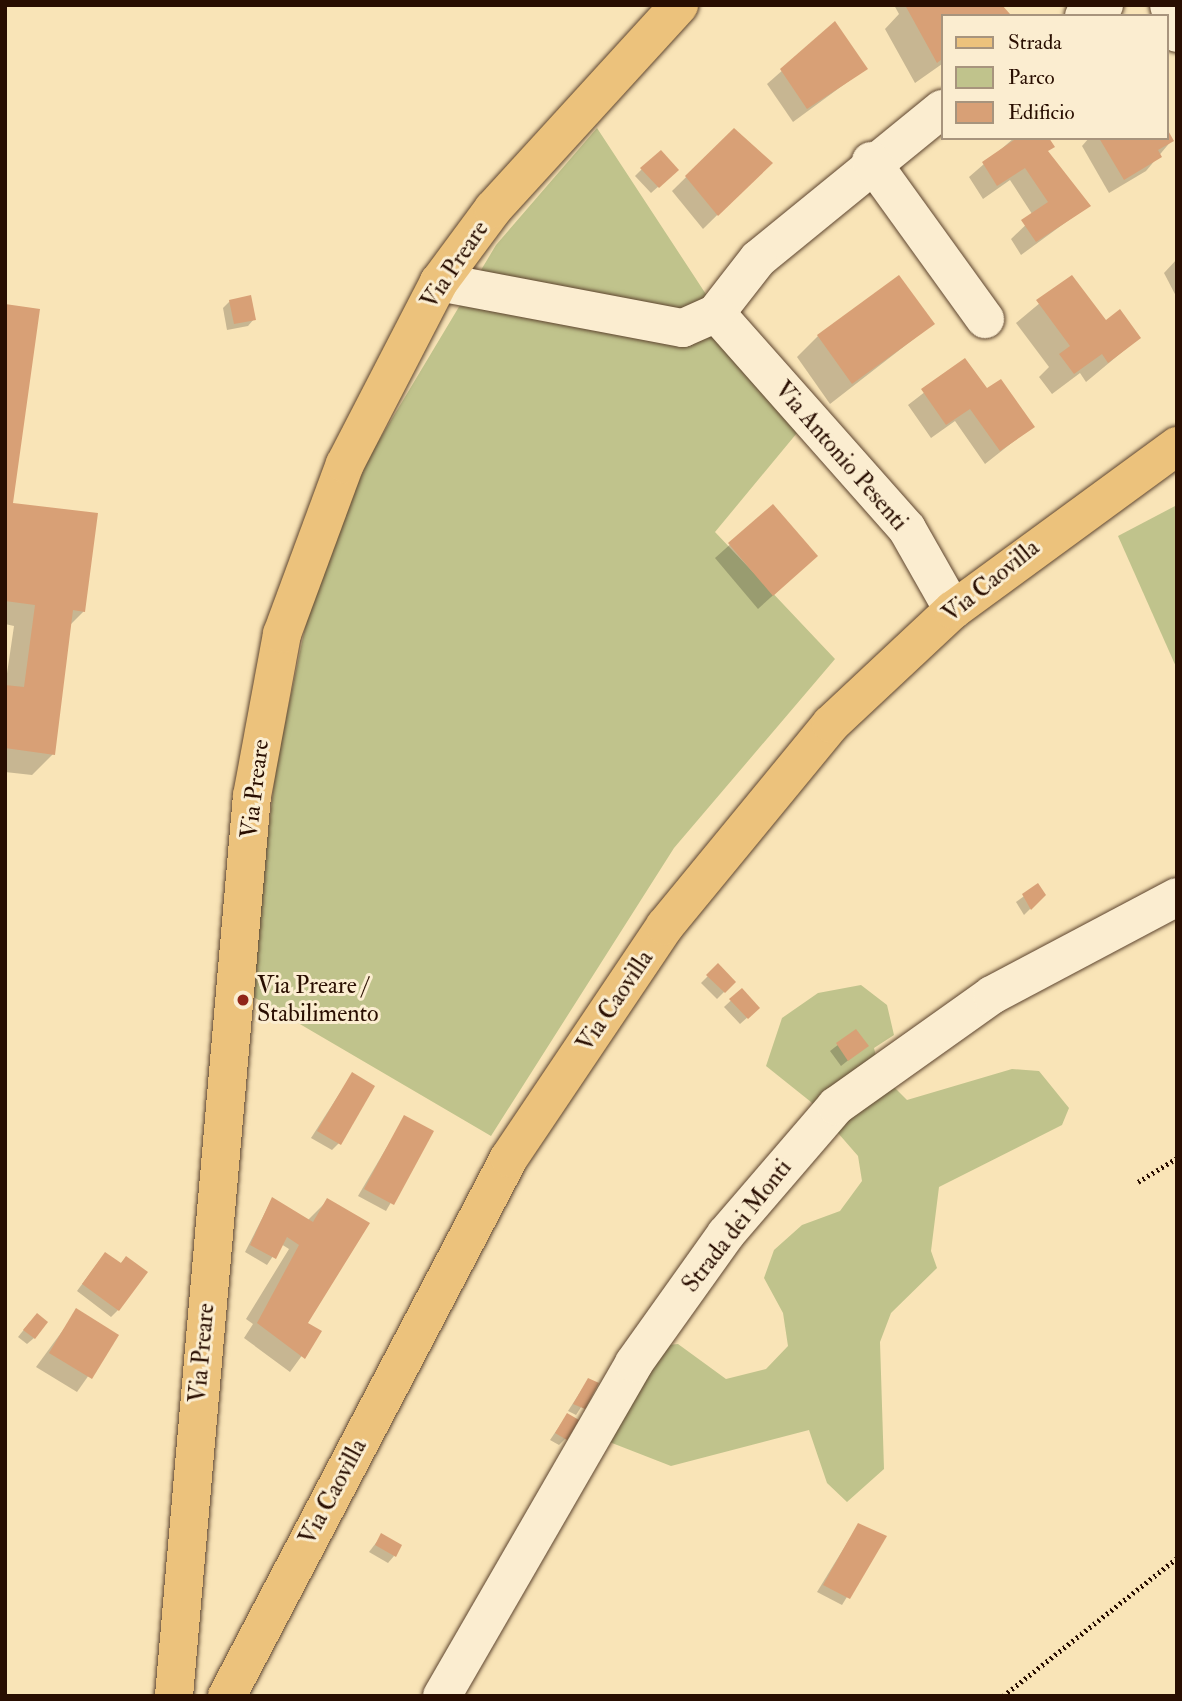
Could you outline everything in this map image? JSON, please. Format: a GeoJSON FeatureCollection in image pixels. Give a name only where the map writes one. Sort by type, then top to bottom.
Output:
{"type":"FeatureCollection","features":[{"type":"Feature","properties":{"kind":"main road","name":"Via Preare"},"geometry":{"type":"LineString","coordinates":[[174,1696],[252,796],[266,706],[307,556],[390,369],[439,282],[493,209],[679,5]]}},
{"type":"Feature","properties":{"kind":"main road","name":"Via Caovilla"},"geometry":{"type":"LineString","coordinates":[[227,1696],[517,1147],[665,926],[831,724],[953,610],[1177,446]]}},
{"type":"Feature","properties":{"kind":"main road"},"geometry":{"type":"LineString","coordinates":[[1113,491],[1177,469]]}},
{"type":"Feature","properties":{"kind":"street"},"geometry":{"type":"LineString","coordinates":[[1088,14],[1104,5]]}},
{"type":"Feature","properties":{"kind":"street"},"geometry":{"type":"LineString","coordinates":[[1169,5],[1177,33]]}},
{"type":"Feature","properties":{"kind":"street"},"geometry":{"type":"LineString","coordinates":[[439,282],[683,328],[716,313],[758,259],[871,161],[940,110]]}},
{"type":"Feature","properties":{"kind":"street"},"geometry":{"type":"LineString","coordinates":[[871,161],[985,319]]}},
{"type":"Feature","properties":{"kind":"street","name":"Via Antonio Pesenti"},"geometry":{"type":"LineString","coordinates":[[716,313],[907,530],[953,610]]}},
{"type":"Feature","properties":{"kind":"street","name":"Strada dei Monti"},"geometry":{"type":"LineString","coordinates":[[442,1696],[634,1363],[726,1234],[836,1105],[992,995],[1177,897]]}},
{"type":"Feature","properties":{"kind":"path"},"geometry":{"type":"LineString","coordinates":[[1138,1182],[1177,1158]]}},
{"type":"Feature","properties":{"kind":"path"},"geometry":{"type":"LineString","coordinates":[[1003,1696],[1177,1558]]}},
{"type":"Feature","properties":{"kind":"green space"},"geometry":{"type":"Polygon","coordinates":[[[597,128],[797,433],[715,532],[835,659],[674,848],[491,1136],[252,996],[256,937],[276,766],[310,604],[339,525],[372,452],[496,245],[597,128]]]}},
{"type":"Feature","properties":{"kind":"green space"},"geometry":{"type":"Polygon","coordinates":[[[1177,505],[1177,669],[1118,536],[1177,505]]]}},
{"type":"Feature","properties":{"kind":"green space"},"geometry":{"type":"Polygon","coordinates":[[[861,985],[887,1005],[894,1035],[874,1048],[880,1073],[907,1100],[1012,1069],[1039,1071],[1069,1108],[1062,1125],[939,1187],[931,1251],[937,1268],[891,1313],[880,1342],[884,1469],[847,1502],[827,1483],[809,1430],[671,1466],[576,1429],[640,1348],[678,1344],[726,1379],[766,1369],[788,1346],[783,1313],[764,1278],[774,1250],[802,1225],[840,1211],[862,1181],[858,1156],[811,1102],[766,1066],[782,1018],[818,993],[861,985]]]}},
{"type":"Feature","properties":{"kind":"building"},"geometry":{"type":"Polygon","coordinates":[[[905,5],[1002,5],[1010,14],[940,14],[940,61],[937,63],[905,5]]]}},
{"type":"Feature","properties":{"kind":"building"},"geometry":{"type":"Polygon","coordinates":[[[835,21],[868,69],[807,109],[780,69],[835,21]]]}},
{"type":"Feature","properties":{"kind":"building"},"geometry":{"type":"Polygon","coordinates":[[[734,128],[773,163],[718,216],[685,176],[734,128]]]}},
{"type":"Feature","properties":{"kind":"building"},"geometry":{"type":"Polygon","coordinates":[[[1168,130],[1174,141],[1158,150],[1162,157],[1124,180],[1100,140],[1168,140],[1168,130]]]}},
{"type":"Feature","properties":{"kind":"building"},"geometry":{"type":"Polygon","coordinates":[[[1014,140],[1050,140],[1055,147],[1048,151],[1091,206],[1036,242],[1021,220],[1048,202],[1025,168],[997,186],[982,162],[1014,140]]]}},
{"type":"Feature","properties":{"kind":"building"},"geometry":{"type":"Polygon","coordinates":[[[661,150],[679,170],[659,188],[640,168],[661,150]]]}},
{"type":"Feature","properties":{"kind":"building"},"geometry":{"type":"Polygon","coordinates":[[[899,275],[935,324],[852,384],[817,335],[899,275]]]}},
{"type":"Feature","properties":{"kind":"building"},"geometry":{"type":"Polygon","coordinates":[[[1072,275],[1106,320],[1120,309],[1141,338],[1108,363],[1102,354],[1074,374],[1059,354],[1070,346],[1036,300],[1072,275]]]}},
{"type":"Feature","properties":{"kind":"building"},"geometry":{"type":"Polygon","coordinates":[[[251,295],[256,320],[234,324],[229,300],[251,295]]]}},
{"type":"Feature","properties":{"kind":"building"},"geometry":{"type":"Polygon","coordinates":[[[5,304],[40,309],[13,503],[98,513],[85,612],[73,610],[55,755],[5,748],[5,685],[24,687],[35,605],[5,601],[5,304]]]}},
{"type":"Feature","properties":{"kind":"building"},"geometry":{"type":"Polygon","coordinates":[[[965,358],[987,388],[1001,379],[1035,427],[1000,451],[970,409],[946,425],[921,389],[965,358]]]}},
{"type":"Feature","properties":{"kind":"building"},"geometry":{"type":"Polygon","coordinates":[[[773,504],[818,556],[773,596],[728,543],[773,504]]]}},
{"type":"Feature","properties":{"kind":"building"},"geometry":{"type":"Polygon","coordinates":[[[1038,883],[1046,895],[1031,910],[1022,894],[1038,883]]]}},
{"type":"Feature","properties":{"kind":"building"},"geometry":{"type":"Polygon","coordinates":[[[718,963],[736,982],[725,993],[706,975],[718,963]]]}},
{"type":"Feature","properties":{"kind":"building"},"geometry":{"type":"Polygon","coordinates":[[[742,988],[760,1008],[748,1019],[729,999],[742,988]]]}},
{"type":"Feature","properties":{"kind":"building"},"geometry":{"type":"Polygon","coordinates":[[[856,1029],[869,1046],[848,1061],[836,1043],[856,1029]]]}},
{"type":"Feature","properties":{"kind":"building"},"geometry":{"type":"Polygon","coordinates":[[[352,1072],[375,1086],[341,1145],[317,1131],[352,1072]]]}},
{"type":"Feature","properties":{"kind":"building"},"geometry":{"type":"Polygon","coordinates":[[[404,1115],[434,1131],[394,1205],[364,1189],[404,1115]]]}},
{"type":"Feature","properties":{"kind":"building"},"geometry":{"type":"Polygon","coordinates":[[[272,1197],[313,1222],[327,1198],[370,1223],[308,1323],[322,1331],[305,1359],[257,1323],[299,1245],[287,1237],[276,1259],[250,1245],[272,1197]]]}},
{"type":"Feature","properties":{"kind":"building"},"geometry":{"type":"Polygon","coordinates":[[[105,1252],[121,1263],[126,1256],[148,1272],[119,1311],[82,1284],[105,1252]]]}},
{"type":"Feature","properties":{"kind":"building"},"geometry":{"type":"Polygon","coordinates":[[[76,1308],[119,1335],[92,1379],[49,1353],[76,1308]]]}},
{"type":"Feature","properties":{"kind":"building"},"geometry":{"type":"Polygon","coordinates":[[[37,1313],[48,1322],[35,1339],[23,1330],[37,1313]]]}},
{"type":"Feature","properties":{"kind":"building"},"geometry":{"type":"Polygon","coordinates":[[[588,1378],[599,1383],[585,1409],[573,1404],[588,1378]]]}},
{"type":"Feature","properties":{"kind":"building"},"geometry":{"type":"Polygon","coordinates":[[[567,1413],[579,1420],[567,1440],[555,1433],[567,1413]]]}},
{"type":"Feature","properties":{"kind":"building"},"geometry":{"type":"Polygon","coordinates":[[[858,1523],[887,1536],[850,1599],[823,1585],[858,1523]]]}},
{"type":"Feature","properties":{"kind":"building"},"geometry":{"type":"Polygon","coordinates":[[[381,1533],[402,1545],[396,1557],[375,1545],[381,1533]]]}},
{"type":"Feature","properties":{"kind":"place","name":"Via Preare / Stabilimento"},"geometry":{"type":"Point","coordinates":[243,1000]}}]}
